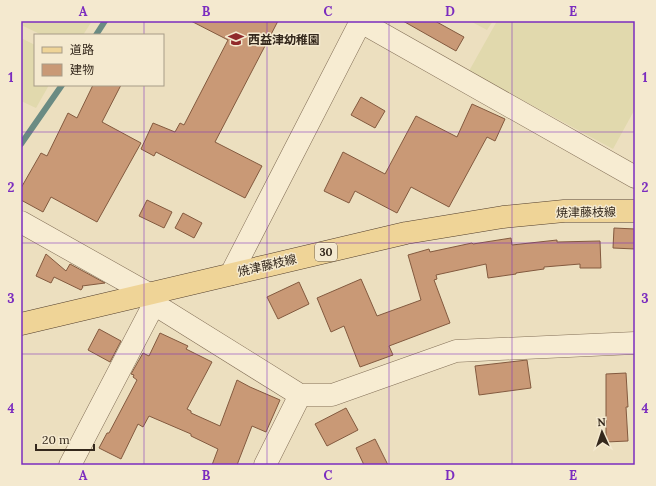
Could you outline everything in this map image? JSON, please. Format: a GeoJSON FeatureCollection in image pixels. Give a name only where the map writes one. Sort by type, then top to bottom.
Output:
{"type":"FeatureCollection","features":[{"type":"Feature","properties":{"kind":"main road","name":"焼津藤枝線"},"geometry":{"type":"LineString","coordinates":[[21,324],[152,299],[231,274],[406,233],[503,217],[564,211],[635,211]]}},
{"type":"Feature","properties":{"kind":"street"},"geometry":{"type":"LineString","coordinates":[[231,274],[361,21],[635,177]]}},
{"type":"Feature","properties":{"kind":"street"},"geometry":{"type":"LineString","coordinates":[[21,222],[152,299],[300,394],[332,396],[456,351],[635,342]]}},
{"type":"Feature","properties":{"kind":"street"},"geometry":{"type":"LineString","coordinates":[[70,465],[152,299]]}},
{"type":"Feature","properties":{"kind":"street"},"geometry":{"type":"LineString","coordinates":[[265,465],[300,394]]}},
{"type":"Feature","properties":{"kind":"shaded area"},"geometry":{"type":"Polygon","coordinates":[[[21,21],[92,21],[84,34],[40,34],[21,25],[21,21]]]}},
{"type":"Feature","properties":{"kind":"shaded area"},"geometry":{"type":"Polygon","coordinates":[[[470,21],[493,21],[487,30],[470,21]]]}},
{"type":"Feature","properties":{"kind":"shaded area"},"geometry":{"type":"Polygon","coordinates":[[[497,21],[635,21],[635,109],[613,149],[469,71],[497,21]]]}},
{"type":"Feature","properties":{"kind":"shaded area"},"geometry":{"type":"Polygon","coordinates":[[[21,38],[34,44],[34,86],[48,86],[36,108],[21,101],[21,38]]]}},
{"type":"Feature","properties":{"kind":"building"},"geometry":{"type":"Polygon","coordinates":[[[191,21],[278,21],[215,142],[262,166],[245,198],[156,152],[154,156],[141,149],[153,123],[175,132],[180,123],[184,125],[228,40],[191,21]]]}},
{"type":"Feature","properties":{"kind":"building"},"geometry":{"type":"Polygon","coordinates":[[[403,21],[435,21],[464,37],[456,51],[403,21]]]}},
{"type":"Feature","properties":{"kind":"building"},"geometry":{"type":"Polygon","coordinates":[[[93,86],[120,86],[102,122],[141,143],[97,222],[51,197],[43,212],[21,200],[21,188],[41,153],[47,156],[68,113],[77,118],[93,86]]]}},
{"type":"Feature","properties":{"kind":"building"},"geometry":{"type":"Polygon","coordinates":[[[361,97],[385,111],[375,128],[351,115],[361,97]]]}},
{"type":"Feature","properties":{"kind":"building"},"geometry":{"type":"Polygon","coordinates":[[[472,104],[505,119],[495,141],[487,137],[449,207],[411,187],[397,213],[355,191],[349,203],[324,191],[343,152],[385,174],[416,116],[457,137],[472,104]]]}},
{"type":"Feature","properties":{"kind":"building"},"geometry":{"type":"Polygon","coordinates":[[[147,200],[172,212],[164,228],[139,216],[147,200]]]}},
{"type":"Feature","properties":{"kind":"building"},"geometry":{"type":"Polygon","coordinates":[[[183,213],[202,223],[194,238],[175,228],[183,213]]]}},
{"type":"Feature","properties":{"kind":"building"},"geometry":{"type":"Polygon","coordinates":[[[614,228],[635,229],[635,249],[613,248],[614,228]]]}},
{"type":"Feature","properties":{"kind":"building"},"geometry":{"type":"Polygon","coordinates":[[[511,238],[512,245],[557,240],[557,242],[600,241],[601,268],[580,268],[580,264],[544,267],[544,269],[488,278],[486,264],[436,275],[437,279],[434,280],[450,323],[389,346],[393,355],[360,367],[344,326],[331,332],[317,298],[361,279],[377,316],[421,300],[408,255],[429,249],[430,252],[472,243],[511,238]]]}},
{"type":"Feature","properties":{"kind":"building"},"geometry":{"type":"Polygon","coordinates":[[[46,254],[66,271],[70,264],[105,283],[82,286],[83,287],[81,290],[54,277],[51,283],[36,276],[46,254]]]}},
{"type":"Feature","properties":{"kind":"building"},"geometry":{"type":"Polygon","coordinates":[[[299,282],[309,304],[278,319],[267,297],[299,282]]]}},
{"type":"Feature","properties":{"kind":"building"},"geometry":{"type":"Polygon","coordinates":[[[99,329],[121,341],[110,362],[88,350],[99,329]]]}},
{"type":"Feature","properties":{"kind":"building"},"geometry":{"type":"Polygon","coordinates":[[[160,333],[188,346],[186,349],[212,362],[187,409],[191,411],[191,413],[220,426],[237,380],[280,400],[266,432],[252,426],[237,465],[212,465],[218,449],[191,436],[191,434],[149,416],[143,427],[138,424],[121,459],[99,448],[107,433],[109,433],[137,380],[133,377],[134,375],[131,374],[143,353],[149,356],[160,333]]]}},
{"type":"Feature","properties":{"kind":"building"},"geometry":{"type":"Polygon","coordinates":[[[527,360],[531,388],[479,395],[475,366],[527,360]]]}},
{"type":"Feature","properties":{"kind":"building"},"geometry":{"type":"Polygon","coordinates":[[[626,373],[628,441],[606,442],[606,374],[626,373]]]}},
{"type":"Feature","properties":{"kind":"building"},"geometry":{"type":"Polygon","coordinates":[[[346,408],[358,430],[327,446],[315,424],[346,408]]]}},
{"type":"Feature","properties":{"kind":"building"},"geometry":{"type":"Polygon","coordinates":[[[375,439],[388,465],[364,465],[356,448],[375,439]]]}},
{"type":"Feature","properties":{"kind":"waterway"},"geometry":{"type":"LineString","coordinates":[[97,34],[105,21]]}},
{"type":"Feature","properties":{"kind":"waterway"},"geometry":{"type":"LineString","coordinates":[[21,144],[61,86]]}},
{"type":"Feature","properties":{"kind":"place","name":"西益津幼稚園"},"geometry":{"type":"Point","coordinates":[236,39]}}]}
